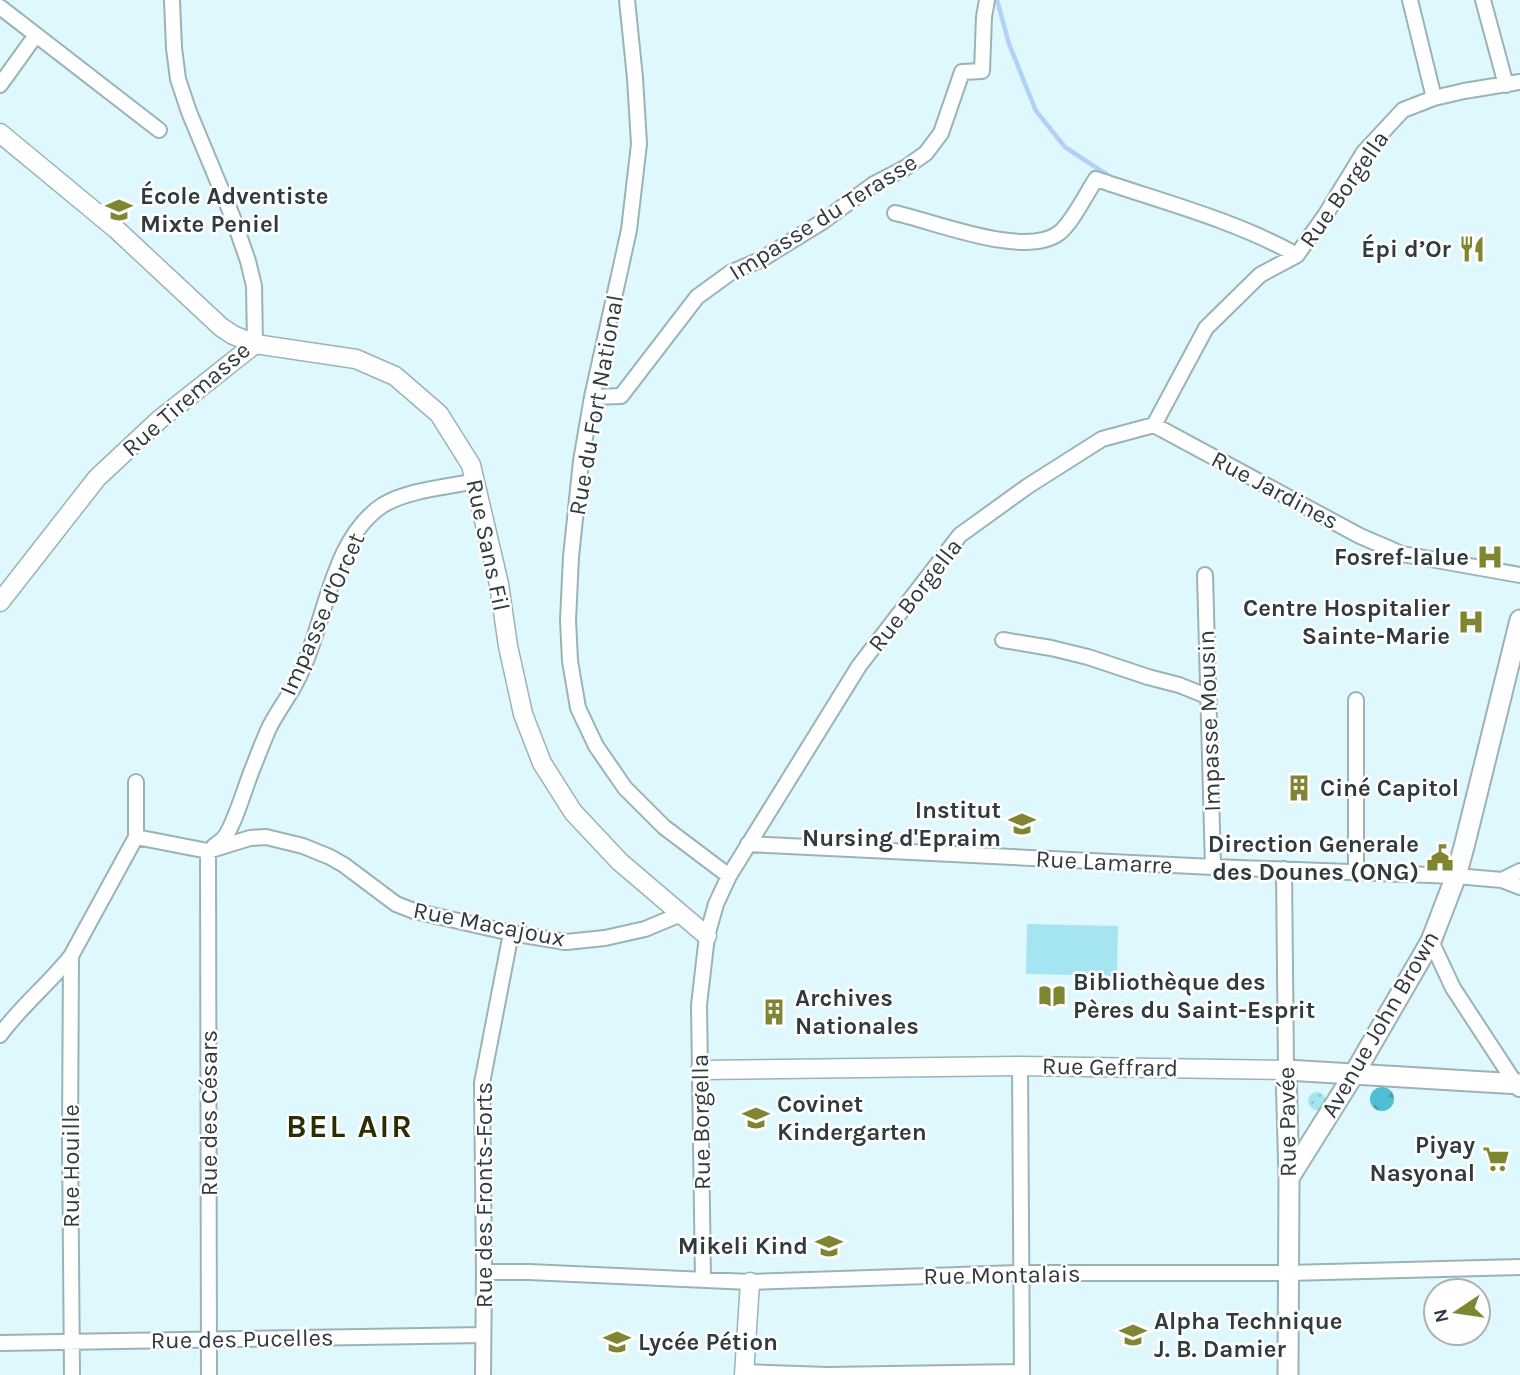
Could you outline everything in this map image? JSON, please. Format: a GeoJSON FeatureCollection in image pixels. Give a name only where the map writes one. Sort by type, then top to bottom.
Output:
{"type":"FeatureCollection","features":[{"type":"Feature","properties":{"kind":"main road","name":"Avenue John Brown"},"geometry":{"type":"LineString","coordinates":[[1289,1178],[1354,1074],[1431,940],[1456,876],[1520,620]]}},
{"type":"Feature","properties":{"kind":"main road","name":"Rue Geffrard"},"geometry":{"type":"LineString","coordinates":[[1286,1070],[1519,1086]]}},
{"type":"Feature","properties":{"kind":"main road","name":"Rue Pavée"},"geometry":{"type":"LineString","coordinates":[[1286,1070],[1289,1178],[1288,1375]]}},
{"type":"Feature","properties":{"kind":"street","name":"Rue Tiremasse"},"geometry":{"type":"LineString","coordinates":[[0,602],[97,478],[159,420],[255,344],[254,286],[248,261],[178,79],[172,0]]}},
{"type":"Feature","properties":{"kind":"street","name":"Rue du Fort National"},"geometry":{"type":"LineString","coordinates":[[626,0],[639,144],[629,230],[592,397],[581,461],[570,582],[570,661],[578,708],[596,746],[625,788],[664,827],[729,876]]}},
{"type":"Feature","properties":{"kind":"street","name":"Impasse du Terasse"},"geometry":{"type":"LineString","coordinates":[[592,397],[621,396],[697,297],[730,273],[762,258],[822,222],[874,184],[905,168],[926,153],[941,133],[961,72],[982,71],[987,0]]}},
{"type":"Feature","properties":{"kind":"street"},"geometry":{"type":"LineString","coordinates":[[1410,0],[1434,98]]}},
{"type":"Feature","properties":{"kind":"street"},"geometry":{"type":"LineString","coordinates":[[1483,0],[1513,84]]}},
{"type":"Feature","properties":{"kind":"street"},"geometry":{"type":"LineString","coordinates":[[0,7],[159,130]]}},
{"type":"Feature","properties":{"kind":"street"},"geometry":{"type":"LineString","coordinates":[[0,85],[36,35]]}},
{"type":"Feature","properties":{"kind":"street","name":"Rue Borgella"},"geometry":{"type":"LineString","coordinates":[[703,1279],[699,1005],[707,936],[716,904],[729,876],[859,666],[960,535],[1028,486],[1102,439],[1154,425],[1206,328],[1260,275],[1297,255],[1364,152],[1403,110],[1464,90],[1513,84]]}},
{"type":"Feature","properties":{"kind":"street","name":"Rue Sans Fil"},"geometry":{"type":"LineString","coordinates":[[0,133],[116,229],[221,327],[233,335],[255,344],[356,359],[394,376],[439,414],[471,465],[476,481],[499,584],[508,646],[523,714],[542,763],[573,812],[620,862],[707,936]]}},
{"type":"Feature","properties":{"kind":"street"},"geometry":{"type":"LineString","coordinates":[[895,213],[986,238],[1045,240],[1059,233],[1096,179],[1266,238],[1297,255]]}},
{"type":"Feature","properties":{"kind":"street","name":"Rue Jardines"},"geometry":{"type":"LineString","coordinates":[[1154,425],[1360,536],[1402,554],[1520,575]]}},
{"type":"Feature","properties":{"kind":"street","name":"Impasse d'Orcet"},"geometry":{"type":"LineString","coordinates":[[208,851],[224,839],[229,831],[270,727],[302,672],[347,544],[363,523],[383,505],[406,495],[476,481]]}},
{"type":"Feature","properties":{"kind":"street","name":"Impasse Mousin"},"geometry":{"type":"LineString","coordinates":[[1205,575],[1213,867]]}},
{"type":"Feature","properties":{"kind":"street"},"geometry":{"type":"LineString","coordinates":[[1003,640],[1088,657],[1209,697]]}},
{"type":"Feature","properties":{"kind":"street"},"geometry":{"type":"LineString","coordinates":[[1356,700],[1356,871]]}},
{"type":"Feature","properties":{"kind":"street"},"geometry":{"type":"LineString","coordinates":[[0,1035],[12,1018],[71,956],[136,837],[136,782]]}},
{"type":"Feature","properties":{"kind":"street","name":"Rue Macajoux"},"geometry":{"type":"LineString","coordinates":[[136,837],[208,851],[250,838],[266,837],[303,846],[344,865],[396,904],[414,911],[511,933],[566,942],[605,938],[645,929],[681,914]]}},
{"type":"Feature","properties":{"kind":"street","name":"Rue Lamarre"},"geometry":{"type":"LineString","coordinates":[[748,844],[1456,876],[1502,880],[1520,887]]}},
{"type":"Feature","properties":{"kind":"street","name":"Rue des Césars"},"geometry":{"type":"LineString","coordinates":[[208,851],[209,1375]]}},
{"type":"Feature","properties":{"kind":"street","name":"Rue Pavée"},"geometry":{"type":"LineString","coordinates":[[1284,869],[1286,1070]]}},
{"type":"Feature","properties":{"kind":"street"},"geometry":{"type":"LineString","coordinates":[[1502,880],[1520,871]]}},
{"type":"Feature","properties":{"kind":"street","name":"Rue des Fronts-Forts"},"geometry":{"type":"LineString","coordinates":[[483,1375],[482,1083],[511,933]]}},
{"type":"Feature","properties":{"kind":"street"},"geometry":{"type":"LineString","coordinates":[[1431,940],[1453,988],[1519,1086]]}},
{"type":"Feature","properties":{"kind":"street","name":"Rue Houille"},"geometry":{"type":"LineString","coordinates":[[71,956],[72,1375]]}},
{"type":"Feature","properties":{"kind":"street"},"geometry":{"type":"LineString","coordinates":[[750,1282],[744,1374],[1022,1374],[1020,1066]]}},
{"type":"Feature","properties":{"kind":"street","name":"Rue Geffrard"},"geometry":{"type":"LineString","coordinates":[[700,1070],[1020,1066],[1286,1070]]}},
{"type":"Feature","properties":{"kind":"street","name":"Rue Montalais"},"geometry":{"type":"LineString","coordinates":[[484,1272],[750,1282],[1021,1273],[1288,1273],[1520,1267]]}},
{"type":"Feature","properties":{"kind":"street","name":"Rue des Pucelles"},"geometry":{"type":"LineString","coordinates":[[0,1343],[483,1335]]}},
{"type":"Feature","properties":{"kind":"shaded area"},"geometry":{"type":"Polygon","coordinates":[[[1027,924],[1118,926],[1117,976],[1026,974],[1027,924]]]}},
{"type":"Feature","properties":{"kind":"shaded area"},"geometry":{"type":"Polygon","coordinates":[[[1317,1092],[1323,1095],[1326,1101],[1323,1107],[1317,1110],[1311,1107],[1308,1101],[1311,1095],[1317,1092]]]}},
{"type":"Feature","properties":{"kind":"green space"},"geometry":{"type":"Polygon","coordinates":[[[1382,1087],[1393,1094],[1394,1099],[1387,1110],[1382,1111],[1371,1104],[1370,1099],[1377,1088],[1382,1087]]]}},
{"type":"Feature","properties":{"kind":"waterway"},"geometry":{"type":"LineString","coordinates":[[997,0],[1009,44],[1036,111],[1065,147],[1112,178]]}},
{"type":"Feature","properties":{"kind":"waterway"},"geometry":{"type":"LineString","coordinates":[[1252,226],[1264,231]]}},
{"type":"Feature","properties":{"kind":"place","name":"École Adventiste Mixte Peniel"},"geometry":{"type":"Point","coordinates":[119,210]}},
{"type":"Feature","properties":{"kind":"place","name":"Épi d’Or"},"geometry":{"type":"Point","coordinates":[1472,249]}},
{"type":"Feature","properties":{"kind":"place","name":"Fosref-lalue"},"geometry":{"type":"Point","coordinates":[1490,557]}},
{"type":"Feature","properties":{"kind":"place","name":"Centre Hospitalier Sainte-Marie"},"geometry":{"type":"Point","coordinates":[1471,622]}},
{"type":"Feature","properties":{"kind":"place","name":"Ciné Capitol"},"geometry":{"type":"Point","coordinates":[1299,788]}},
{"type":"Feature","properties":{"kind":"place","name":"Institut Nursing d'Epraim"},"geometry":{"type":"Point","coordinates":[1022,824]}},
{"type":"Feature","properties":{"kind":"place","name":"Direction Generale des Dounes (ONG)"},"geometry":{"type":"Point","coordinates":[1440,858]}},
{"type":"Feature","properties":{"kind":"place","name":"Bibliothèque des Pères du Saint-Esprit"},"geometry":{"type":"Point","coordinates":[1052,996]}},
{"type":"Feature","properties":{"kind":"place","name":"Archives Nationales"},"geometry":{"type":"Point","coordinates":[774,1012]}},
{"type":"Feature","properties":{"kind":"place","name":"Covinet Kindergarten"},"geometry":{"type":"Point","coordinates":[756,1118]}},
{"type":"Feature","properties":{"kind":"place","name":"Piyay Nasyonal"},"geometry":{"type":"Point","coordinates":[1496,1159]}},
{"type":"Feature","properties":{"kind":"place","name":"Mikeli Kind"},"geometry":{"type":"Point","coordinates":[829,1246]}},
{"type":"Feature","properties":{"kind":"place","name":"Alpha Technique J. B. Damier"},"geometry":{"type":"Point","coordinates":[1133,1335]}},
{"type":"Feature","properties":{"kind":"place","name":"Lycée Pétion"},"geometry":{"type":"Point","coordinates":[617,1342]}},
{"type":"Feature","properties":{"kind":"district","name":"BEL AIR"},"geometry":{"type":"Point","coordinates":[350,1126]}}]}
